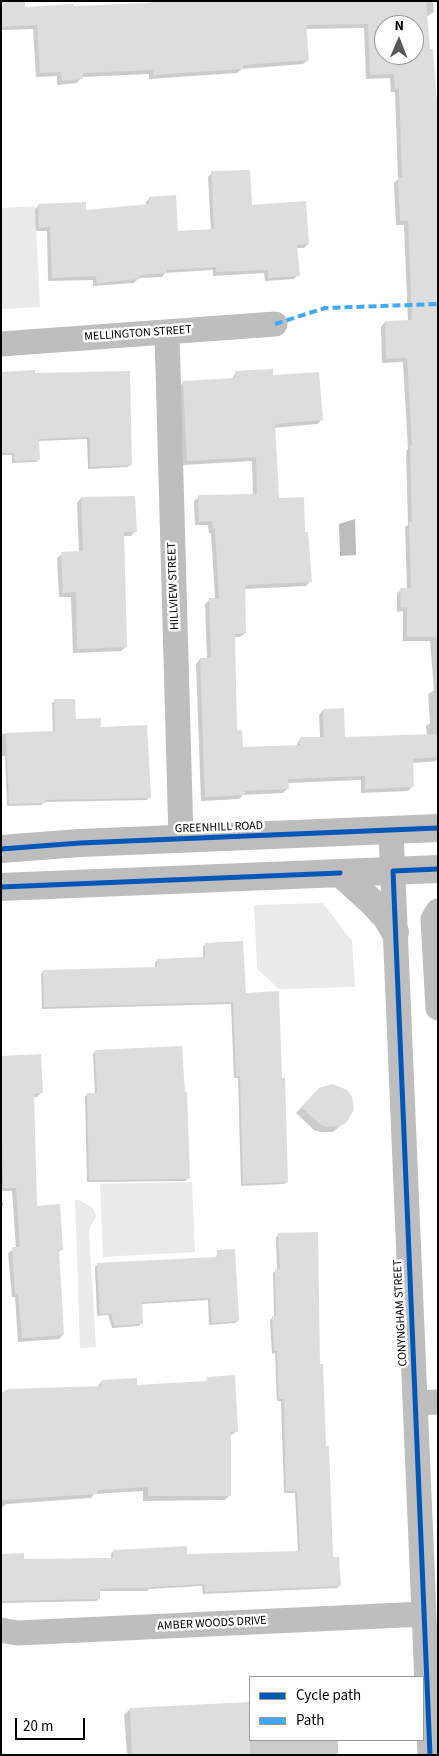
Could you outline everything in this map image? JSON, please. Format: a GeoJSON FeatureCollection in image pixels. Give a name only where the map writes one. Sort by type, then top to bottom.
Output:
{"type":"FeatureCollection","features":[{"type":"Feature","properties":{"kind":"main road","name":"GREENHILL ROAD"},"geometry":{"type":"LineString","coordinates":[[1,849],[438,828]]}},
{"type":"Feature","properties":{"kind":"main road"},"geometry":{"type":"LineString","coordinates":[[1,886],[438,869]]}},
{"type":"Feature","properties":{"kind":"main road"},"geometry":{"type":"LineString","coordinates":[[340,873],[387,918],[395,932]]}},
{"type":"Feature","properties":{"kind":"street","name":"MELLINGTON STREET"},"geometry":{"type":"LineString","coordinates":[[1,344],[275,324]]}},
{"type":"Feature","properties":{"kind":"street","name":"HILLVIEW STREET"},"geometry":{"type":"LineString","coordinates":[[167,333],[181,839]]}},
{"type":"Feature","properties":{"kind":"street","name":"CONYNGHAM STREET"},"geometry":{"type":"LineString","coordinates":[[391,831],[395,932],[426,1403],[424,1614],[430,1755]]}},
{"type":"Feature","properties":{"kind":"street"},"geometry":{"type":"LineString","coordinates":[[438,910],[433,919],[438,1008]]}},
{"type":"Feature","properties":{"kind":"street","name":"AMBER WOODS DRIVE"},"geometry":{"type":"LineString","coordinates":[[1,1630],[31,1632],[424,1614]]}},
{"type":"Feature","properties":{"kind":"shaded area"},"geometry":{"type":"Polygon","coordinates":[[[35,206],[40,307],[1,309],[1,208],[35,206]]]}},
{"type":"Feature","properties":{"kind":"shaded area"},"geometry":{"type":"Polygon","coordinates":[[[355,519],[356,555],[340,556],[339,524],[355,519]]]}},
{"type":"Feature","properties":{"kind":"shaded area"},"geometry":{"type":"Polygon","coordinates":[[[323,903],[352,941],[355,987],[279,989],[257,969],[254,905],[323,903]]]}},
{"type":"Feature","properties":{"kind":"shaded area"},"geometry":{"type":"Polygon","coordinates":[[[192,1182],[195,1252],[103,1257],[100,1184],[192,1182]]]}},
{"type":"Feature","properties":{"kind":"shaded area"},"geometry":{"type":"Polygon","coordinates":[[[75,1200],[79,1200],[93,1208],[96,1216],[89,1230],[96,1347],[80,1348],[75,1200]]]}},
{"type":"Feature","properties":{"kind":"building"},"geometry":{"type":"Polygon","coordinates":[[[1,1],[25,1],[25,7],[149,3],[149,1],[426,1],[430,49],[433,49],[438,115],[438,637],[407,637],[407,607],[401,608],[400,588],[411,588],[409,522],[412,522],[410,445],[412,445],[407,358],[386,359],[385,321],[412,320],[408,221],[400,221],[398,177],[402,177],[399,88],[395,89],[394,74],[370,75],[368,24],[306,25],[309,60],[243,65],[243,69],[153,75],[153,70],[83,73],[83,79],[62,81],[61,72],[40,73],[37,25],[1,27],[1,1]]]}},
{"type":"Feature","properties":{"kind":"building"},"geometry":{"type":"Polygon","coordinates":[[[250,170],[252,205],[306,201],[309,244],[297,245],[300,276],[268,278],[268,270],[216,272],[216,267],[167,270],[167,273],[139,275],[140,279],[97,283],[96,276],[52,278],[50,227],[39,228],[38,204],[86,202],[86,210],[150,204],[149,197],[176,195],[178,231],[214,229],[211,171],[250,170]]]}},
{"type":"Feature","properties":{"kind":"building"},"geometry":{"type":"Polygon","coordinates":[[[273,369],[273,375],[319,372],[323,420],[275,424],[279,498],[304,497],[305,532],[308,532],[312,582],[245,585],[246,633],[235,634],[237,730],[242,730],[243,747],[300,745],[300,737],[324,737],[323,709],[344,708],[345,737],[438,734],[438,757],[413,759],[414,787],[365,789],[365,776],[288,779],[289,789],[245,791],[245,795],[205,797],[200,658],[211,658],[209,598],[219,598],[215,529],[213,529],[212,521],[199,522],[198,495],[257,494],[256,457],[187,461],[183,381],[236,378],[235,371],[273,369]]]}},
{"type":"Feature","properties":{"kind":"building"},"geometry":{"type":"Polygon","coordinates":[[[35,370],[35,373],[130,371],[132,465],[90,467],[90,437],[39,439],[40,460],[14,461],[14,453],[1,453],[1,372],[35,370]]]}},
{"type":"Feature","properties":{"kind":"building"},"geometry":{"type":"Polygon","coordinates":[[[135,496],[137,532],[124,532],[127,647],[77,649],[76,592],[63,593],[61,552],[83,551],[81,497],[135,496]]]}},
{"type":"Feature","properties":{"kind":"building"},"geometry":{"type":"Polygon","coordinates":[[[54,699],[75,699],[76,719],[101,718],[101,727],[147,725],[151,798],[45,800],[45,803],[9,804],[6,733],[55,731],[54,699]]]}},
{"type":"Feature","properties":{"kind":"building"},"geometry":{"type":"Polygon","coordinates":[[[243,941],[246,993],[279,991],[282,1078],[285,1078],[288,1182],[243,1184],[240,1076],[236,1076],[233,1002],[44,1007],[43,970],[157,967],[157,959],[205,957],[205,943],[243,941]]]}},
{"type":"Feature","properties":{"kind":"building"},"geometry":{"type":"Polygon","coordinates":[[[182,1046],[185,1092],[187,1092],[190,1179],[89,1180],[87,1093],[97,1093],[95,1050],[182,1046]]]}},
{"type":"Feature","properties":{"kind":"building"},"geometry":{"type":"Polygon","coordinates":[[[41,1054],[43,1093],[34,1094],[37,1206],[60,1204],[63,1250],[59,1250],[64,1335],[22,1338],[18,1293],[15,1294],[12,1247],[20,1247],[16,1188],[3,1188],[1,1056],[41,1054]]]}},
{"type":"Feature","properties":{"kind":"building"},"geometry":{"type":"Polygon","coordinates":[[[333,1084],[347,1090],[352,1096],[354,1110],[346,1123],[340,1126],[326,1127],[301,1107],[319,1088],[333,1084]]]}},
{"type":"Feature","properties":{"kind":"building"},"geometry":{"type":"Polygon","coordinates":[[[318,1232],[320,1364],[323,1364],[326,1446],[329,1446],[333,1557],[339,1557],[341,1586],[205,1592],[205,1584],[100,1589],[100,1599],[1,1601],[1,1554],[24,1553],[24,1559],[113,1558],[113,1550],[187,1546],[187,1554],[300,1551],[297,1491],[286,1491],[284,1399],[279,1399],[277,1351],[274,1351],[272,1316],[276,1316],[275,1269],[280,1269],[278,1233],[318,1232]]]}},
{"type":"Feature","properties":{"kind":"building"},"geometry":{"type":"Polygon","coordinates":[[[235,1249],[239,1321],[212,1323],[210,1298],[142,1302],[143,1324],[114,1326],[111,1313],[100,1314],[97,1263],[217,1257],[217,1250],[235,1249]]]}},
{"type":"Feature","properties":{"kind":"building"},"geometry":{"type":"Polygon","coordinates":[[[235,1375],[238,1432],[231,1432],[231,1496],[148,1496],[148,1487],[97,1490],[97,1494],[1,1500],[1,1392],[7,1392],[7,1389],[102,1386],[101,1380],[137,1378],[137,1385],[207,1381],[207,1377],[235,1375]]]}},
{"type":"Feature","properties":{"kind":"building"},"geometry":{"type":"Polygon","coordinates":[[[249,1702],[250,1755],[132,1755],[130,1708],[249,1702]]]}},
{"type":"Feature","properties":{"kind":"marked path"},"geometry":{"type":"LineString","coordinates":[[275,324],[325,308],[438,304]]}},
{"type":"Feature","properties":{"kind":"cycle path"},"geometry":{"type":"LineString","coordinates":[[1,849],[80,843],[438,828]]}},
{"type":"Feature","properties":{"kind":"cycle path"},"geometry":{"type":"LineString","coordinates":[[430,1755],[393,871],[438,869]]}},
{"type":"Feature","properties":{"kind":"cycle path"},"geometry":{"type":"LineString","coordinates":[[1,887],[340,873]]}}]}
